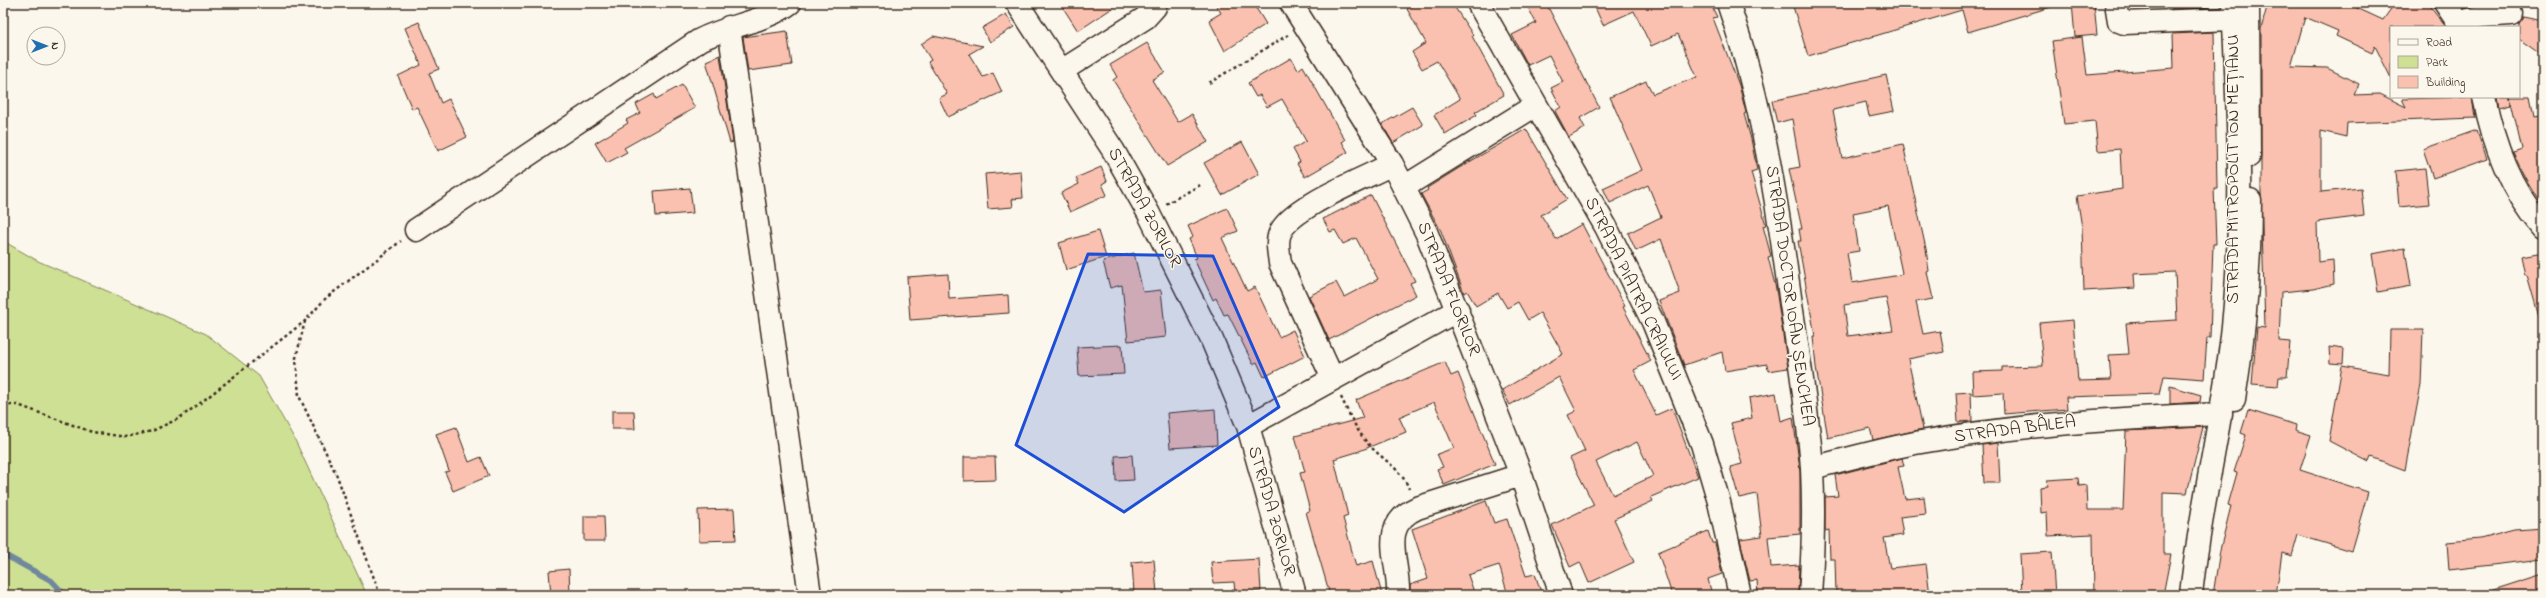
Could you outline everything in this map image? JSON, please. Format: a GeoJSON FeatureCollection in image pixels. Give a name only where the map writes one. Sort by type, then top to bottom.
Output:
{"type":"FeatureCollection","features":[{"type":"Feature","properties":{"kind":"street"},"geometry":{"type":"LineString","coordinates":[[416,230],[700,40],[728,27],[771,15],[790,3]]}},
{"type":"Feature","properties":{"kind":"street","name":"STRADA ZORILOR"},"geometry":{"type":"LineString","coordinates":[[1017,3],[1063,70],[1149,214],[1212,340],[1248,426],[1295,595]]}},
{"type":"Feature","properties":{"kind":"street"},"geometry":{"type":"LineString","coordinates":[[1063,70],[1145,18],[1155,7],[1155,3]]}},
{"type":"Feature","properties":{"kind":"street","name":"STRADA FLORILOR"},"geometry":{"type":"LineString","coordinates":[[1291,3],[1392,164],[1404,187],[1458,310],[1521,475],[1561,595]]}},
{"type":"Feature","properties":{"kind":"street","name":"STRADA PIATRA CRAIULUI"},"geometry":{"type":"LineString","coordinates":[[1478,3],[1606,227],[1653,322],[1702,444],[1719,502],[1740,595]]}},
{"type":"Feature","properties":{"kind":"street","name":"STRADA DOCTOR IOAN ȘENCHEA"},"geometry":{"type":"LineString","coordinates":[[1728,3],[1753,80],[1768,153],[1801,376],[1812,468],[1813,513],[1810,595]]}},
{"type":"Feature","properties":{"kind":"street"},"geometry":{"type":"LineString","coordinates":[[2116,3],[2119,22],[2124,23],[2238,8]]}},
{"type":"Feature","properties":{"kind":"street"},"geometry":{"type":"LineString","coordinates":[[2446,3],[2460,25],[2482,16],[2511,14]]}},
{"type":"Feature","properties":{"kind":"street","name":"STRADA MITROPOLIT ION MEȚIANU"},"geometry":{"type":"LineString","coordinates":[[2191,595],[2199,532],[2222,408],[2233,325],[2237,254],[2238,8]]}},
{"type":"Feature","properties":{"kind":"street"},"geometry":{"type":"LineString","coordinates":[[728,27],[810,595]]}},
{"type":"Feature","properties":{"kind":"street"},"geometry":{"type":"LineString","coordinates":[[2484,98],[2494,139],[2508,176],[2525,204],[2543,228]]}},
{"type":"Feature","properties":{"kind":"street"},"geometry":{"type":"LineString","coordinates":[[1404,187],[1536,105]]}},
{"type":"Feature","properties":{"kind":"street"},"geometry":{"type":"LineString","coordinates":[[1333,379],[1280,263],[1278,246],[1279,234],[1285,223],[1300,210],[1392,164]]}},
{"type":"Feature","properties":{"kind":"street","name":"STRADA ZORILOR"},"geometry":{"type":"LineString","coordinates":[[1248,426],[1458,310]]}},
{"type":"Feature","properties":{"kind":"street","name":"STRADA BÂLEA"},"geometry":{"type":"LineString","coordinates":[[1812,468],[1914,444],[1975,434],[2222,408]]}},
{"type":"Feature","properties":{"kind":"street"},"geometry":{"type":"LineString","coordinates":[[1398,595],[1394,531],[1398,520],[1405,513],[1521,475]]}},
{"type":"Feature","properties":{"kind":"path"},"geometry":{"type":"LineString","coordinates":[[1209,83],[1305,24]]}},
{"type":"Feature","properties":{"kind":"path"},"geometry":{"type":"LineString","coordinates":[[1149,214],[1202,184]]}},
{"type":"Feature","properties":{"kind":"path"},"geometry":{"type":"LineString","coordinates":[[3,405],[18,405],[92,432],[126,437],[152,431],[178,420],[305,321],[338,288],[416,230]]}},
{"type":"Feature","properties":{"kind":"path"},"geometry":{"type":"LineString","coordinates":[[305,321],[299,337],[296,358],[299,396],[338,476],[380,595]]}},
{"type":"Feature","properties":{"kind":"path"},"geometry":{"type":"LineString","coordinates":[[1333,379],[1361,434],[1403,476],[1417,508]]}},
{"type":"Feature","properties":{"kind":"highlighted area"},"geometry":{"type":"Polygon","coordinates":[[[1088,254],[1213,256],[1279,407],[1124,512],[1016,445],[1088,254]]]}},
{"type":"Feature","properties":{"kind":"green space"},"geometry":{"type":"Polygon","coordinates":[[[3,241],[38,261],[206,334],[259,376],[295,440],[367,595],[3,595],[3,241]]]}},
{"type":"Feature","properties":{"kind":"building"},"geometry":{"type":"Polygon","coordinates":[[[1060,3],[1120,3],[1078,31],[1060,3]]]}},
{"type":"Feature","properties":{"kind":"building"},"geometry":{"type":"Polygon","coordinates":[[[1215,3],[1253,3],[1266,24],[1225,51],[1209,20],[1221,13],[1215,3]]]}},
{"type":"Feature","properties":{"kind":"building"},"geometry":{"type":"Polygon","coordinates":[[[1417,3],[1452,3],[1473,35],[1472,36],[1504,95],[1475,112],[1477,115],[1445,134],[1434,115],[1460,99],[1437,61],[1422,69],[1412,52],[1426,43],[1407,9],[1417,3]]]}},
{"type":"Feature","properties":{"kind":"building"},"geometry":{"type":"Polygon","coordinates":[[[1526,3],[1546,3],[1599,107],[1580,118],[1585,128],[1569,137],[1555,111],[1561,107],[1551,88],[1563,82],[1549,55],[1528,65],[1512,35],[1536,23],[1526,3]]]}},
{"type":"Feature","properties":{"kind":"building"},"geometry":{"type":"Polygon","coordinates":[[[1593,3],[1710,3],[1717,17],[1713,18],[1739,85],[1746,113],[1744,114],[1757,170],[1751,172],[1766,225],[1763,226],[1771,256],[1768,257],[1776,289],[1788,368],[1768,371],[1767,364],[1725,371],[1722,352],[1684,365],[1659,301],[1680,293],[1661,239],[1636,251],[1628,233],[1661,217],[1648,185],[1610,203],[1603,188],[1642,170],[1610,97],[1646,81],[1653,94],[1697,77],[1678,34],[1651,46],[1634,11],[1603,25],[1593,3]]]}},
{"type":"Feature","properties":{"kind":"building"},"geometry":{"type":"Polygon","coordinates":[[[1792,3],[2050,3],[2051,7],[1968,32],[1962,10],[1808,56],[1792,3]]]}},
{"type":"Feature","properties":{"kind":"building"},"geometry":{"type":"Polygon","coordinates":[[[2072,3],[2094,3],[2097,35],[2075,37],[2072,3]]]}},
{"type":"Feature","properties":{"kind":"building"},"geometry":{"type":"Polygon","coordinates":[[[2172,3],[2209,3],[2209,7],[2172,9],[2172,3]]]}},
{"type":"Feature","properties":{"kind":"building"},"geometry":{"type":"Polygon","coordinates":[[[2268,3],[2346,3],[2383,20],[2395,3],[2427,3],[2445,26],[2390,26],[2390,76],[2375,46],[2372,53],[2336,36],[2338,31],[2305,17],[2291,67],[2327,68],[2359,84],[2354,95],[2380,94],[2406,107],[2402,99],[2472,98],[2475,118],[2347,123],[2346,137],[2321,131],[2321,192],[2361,188],[2364,216],[2317,222],[2318,262],[2333,260],[2334,284],[2313,289],[2281,292],[2279,341],[2290,342],[2287,377],[2279,377],[2278,386],[2252,384],[2257,327],[2265,328],[2261,194],[2261,29],[2268,3]]]}},
{"type":"Feature","properties":{"kind":"building"},"geometry":{"type":"Polygon","coordinates":[[[1006,14],[1014,27],[990,42],[982,28],[1006,14]]]}},
{"type":"Feature","properties":{"kind":"building"},"geometry":{"type":"Polygon","coordinates":[[[2523,17],[2543,21],[2543,56],[2520,40],[2519,23],[2523,17]]]}},
{"type":"Feature","properties":{"kind":"building"},"geometry":{"type":"Polygon","coordinates":[[[419,22],[439,69],[429,73],[441,103],[449,99],[467,137],[438,151],[417,107],[412,109],[398,76],[421,65],[405,28],[419,22]]]}},
{"type":"Feature","properties":{"kind":"building"},"geometry":{"type":"Polygon","coordinates":[[[787,31],[792,65],[748,71],[743,37],[787,31]]]}},
{"type":"Feature","properties":{"kind":"building"},"geometry":{"type":"Polygon","coordinates":[[[2214,32],[2217,188],[2214,188],[2216,244],[2213,244],[2210,338],[2207,338],[2204,379],[2164,376],[2160,394],[2066,397],[2067,409],[2004,414],[2003,393],[1973,395],[1972,372],[2002,371],[2002,367],[2043,366],[2039,323],[2073,320],[2078,381],[2111,380],[2109,355],[2129,354],[2126,323],[2177,320],[2175,272],[2134,274],[2135,288],[2084,291],[2082,228],[2077,196],[2122,189],[2120,149],[2098,151],[2095,121],[2064,124],[2052,41],[2082,37],[2087,75],[2174,68],[2173,34],[2214,32]]]}},
{"type":"Feature","properties":{"kind":"building"},"geometry":{"type":"Polygon","coordinates":[[[933,36],[983,46],[969,54],[983,77],[993,73],[1002,92],[948,117],[939,98],[947,94],[928,62],[931,60],[921,44],[933,36]]]}},
{"type":"Feature","properties":{"kind":"building"},"geometry":{"type":"Polygon","coordinates":[[[1147,43],[1165,72],[1152,80],[1178,122],[1192,114],[1208,142],[1167,166],[1113,80],[1117,77],[1110,65],[1147,43]]]}},
{"type":"Feature","properties":{"kind":"building"},"geometry":{"type":"Polygon","coordinates":[[[720,55],[733,142],[730,143],[706,61],[720,55]]]}},
{"type":"Feature","properties":{"kind":"building"},"geometry":{"type":"Polygon","coordinates":[[[1291,58],[1298,70],[1303,66],[1345,140],[1342,142],[1348,152],[1305,177],[1297,164],[1300,162],[1293,149],[1306,141],[1282,99],[1267,107],[1260,95],[1256,97],[1248,83],[1291,58]]]}},
{"type":"Feature","properties":{"kind":"building"},"geometry":{"type":"Polygon","coordinates":[[[1886,75],[1894,111],[1869,116],[1866,102],[1833,110],[1842,158],[1903,144],[1926,249],[1929,271],[1927,272],[1933,299],[1916,302],[1923,334],[1940,331],[1944,352],[1908,359],[1923,429],[1873,440],[1870,428],[1828,438],[1816,367],[1813,336],[1815,336],[1798,241],[1801,241],[1799,229],[1802,229],[1789,169],[1800,167],[1792,119],[1777,123],[1772,101],[1886,75]],[[1888,206],[1853,213],[1859,251],[1847,253],[1852,283],[1900,275],[1902,273],[1888,206]],[[1886,298],[1844,305],[1848,336],[1893,330],[1886,298]]]}},
{"type":"Feature","properties":{"kind":"building"},"geometry":{"type":"Polygon","coordinates":[[[682,85],[695,108],[624,148],[627,152],[607,163],[595,143],[628,123],[626,120],[640,113],[636,104],[654,94],[656,99],[682,85]]]}},
{"type":"Feature","properties":{"kind":"building"},"geometry":{"type":"Polygon","coordinates":[[[2530,97],[2534,117],[2539,116],[2543,134],[2543,207],[2524,176],[2513,152],[2522,149],[2510,98],[2530,97]]]}},
{"type":"Feature","properties":{"kind":"building"},"geometry":{"type":"Polygon","coordinates":[[[2497,98],[2510,98],[2511,104],[2499,107],[2497,98]]]}},
{"type":"Feature","properties":{"kind":"building"},"geometry":{"type":"Polygon","coordinates":[[[1412,107],[1423,125],[1393,143],[1382,124],[1412,107]]]}},
{"type":"Feature","properties":{"kind":"building"},"geometry":{"type":"Polygon","coordinates":[[[1526,129],[1567,199],[1541,215],[1556,239],[1582,224],[1625,306],[1623,307],[1651,361],[1634,370],[1656,415],[1672,408],[1698,477],[1651,497],[1653,501],[1614,519],[1634,562],[1589,583],[1580,562],[1570,567],[1552,525],[1594,505],[1570,458],[1585,451],[1568,415],[1576,411],[1559,377],[1510,405],[1502,390],[1563,354],[1540,313],[1528,320],[1518,302],[1507,308],[1498,293],[1476,306],[1467,291],[1464,293],[1441,231],[1421,194],[1428,190],[1427,188],[1526,129]],[[1637,442],[1596,462],[1613,495],[1653,476],[1637,442]]]}},
{"type":"Feature","properties":{"kind":"building"},"geometry":{"type":"Polygon","coordinates":[[[2477,130],[2487,159],[2433,178],[2423,149],[2477,130]]]}},
{"type":"Feature","properties":{"kind":"building"},"geometry":{"type":"Polygon","coordinates":[[[1242,142],[1259,174],[1222,195],[1204,163],[1242,142]]]}},
{"type":"Feature","properties":{"kind":"building"},"geometry":{"type":"Polygon","coordinates":[[[1101,167],[1107,181],[1102,184],[1107,195],[1070,212],[1061,193],[1079,184],[1076,178],[1101,167]]]}},
{"type":"Feature","properties":{"kind":"building"},"geometry":{"type":"Polygon","coordinates":[[[2425,168],[2429,204],[2399,207],[2396,171],[2425,168]]]}},
{"type":"Feature","properties":{"kind":"building"},"geometry":{"type":"Polygon","coordinates":[[[1021,171],[1023,198],[1012,199],[1013,207],[988,209],[985,174],[1021,171]]]}},
{"type":"Feature","properties":{"kind":"building"},"geometry":{"type":"Polygon","coordinates":[[[690,188],[693,213],[656,216],[654,191],[690,188]]]}},
{"type":"Feature","properties":{"kind":"building"},"geometry":{"type":"Polygon","coordinates":[[[1371,195],[1415,281],[1410,283],[1416,295],[1329,340],[1309,296],[1336,282],[1344,297],[1378,279],[1356,238],[1343,244],[1335,230],[1330,232],[1323,219],[1371,195]]]}},
{"type":"Feature","properties":{"kind":"building"},"geometry":{"type":"Polygon","coordinates":[[[1227,208],[1238,231],[1222,238],[1247,291],[1255,287],[1279,337],[1293,330],[1305,356],[1264,377],[1257,362],[1253,364],[1228,314],[1224,315],[1216,298],[1213,300],[1194,259],[1197,258],[1189,239],[1193,237],[1188,226],[1227,208]]]}},
{"type":"Feature","properties":{"kind":"building"},"geometry":{"type":"Polygon","coordinates":[[[1098,231],[1106,257],[1066,270],[1059,243],[1098,231]]]}},
{"type":"Feature","properties":{"kind":"building"},"geometry":{"type":"Polygon","coordinates":[[[2405,248],[2411,286],[2378,292],[2372,254],[2405,248]]]}},
{"type":"Feature","properties":{"kind":"building"},"geometry":{"type":"Polygon","coordinates":[[[2543,252],[2543,316],[2539,317],[2527,275],[2525,275],[2521,256],[2543,252]]]}},
{"type":"Feature","properties":{"kind":"building"},"geometry":{"type":"Polygon","coordinates":[[[1134,253],[1143,292],[1161,290],[1166,337],[1128,341],[1122,285],[1110,288],[1103,261],[1134,253]]]}},
{"type":"Feature","properties":{"kind":"building"},"geometry":{"type":"Polygon","coordinates":[[[948,274],[949,299],[1008,295],[1009,313],[910,320],[907,277],[948,274]]]}},
{"type":"Feature","properties":{"kind":"building"},"geometry":{"type":"Polygon","coordinates":[[[2390,330],[2423,330],[2421,385],[2405,470],[2371,457],[2369,462],[2329,441],[2342,366],[2389,374],[2390,330]]]}},
{"type":"Feature","properties":{"kind":"building"},"geometry":{"type":"Polygon","coordinates":[[[1122,345],[1124,374],[1079,376],[1077,347],[1122,345]]]}},
{"type":"Feature","properties":{"kind":"building"},"geometry":{"type":"Polygon","coordinates":[[[2329,347],[2344,349],[2343,364],[2330,363],[2329,347]]]}},
{"type":"Feature","properties":{"kind":"building"},"geometry":{"type":"Polygon","coordinates":[[[1445,362],[1451,376],[1458,373],[1495,464],[1444,485],[1437,469],[1443,467],[1437,454],[1454,448],[1434,402],[1399,417],[1406,432],[1357,452],[1334,459],[1348,516],[1343,518],[1356,566],[1373,561],[1382,595],[1330,595],[1306,512],[1310,511],[1300,473],[1305,472],[1295,436],[1363,418],[1356,400],[1445,362]]]}},
{"type":"Feature","properties":{"kind":"building"},"geometry":{"type":"Polygon","coordinates":[[[2170,386],[2201,395],[2200,402],[2170,404],[2170,386]]]}},
{"type":"Feature","properties":{"kind":"building"},"geometry":{"type":"Polygon","coordinates":[[[1971,392],[1972,421],[1958,422],[1956,393],[1971,392]]]}},
{"type":"Feature","properties":{"kind":"building"},"geometry":{"type":"Polygon","coordinates":[[[1776,393],[1781,421],[1793,417],[1800,469],[1800,534],[1768,537],[1771,567],[1799,565],[1798,593],[1758,595],[1757,580],[1750,581],[1740,539],[1762,536],[1757,494],[1739,498],[1730,467],[1742,464],[1731,423],[1752,418],[1749,398],[1776,393]]]}},
{"type":"Feature","properties":{"kind":"building"},"geometry":{"type":"Polygon","coordinates":[[[1215,409],[1217,445],[1170,448],[1167,413],[1215,409]]]}},
{"type":"Feature","properties":{"kind":"building"},"geometry":{"type":"Polygon","coordinates":[[[2248,410],[2296,425],[2295,430],[2311,435],[2300,470],[2368,492],[2351,551],[2298,535],[2292,556],[2282,553],[2276,595],[2213,595],[2220,550],[2231,506],[2228,505],[2237,473],[2234,472],[2246,435],[2241,433],[2248,410]]]}},
{"type":"Feature","properties":{"kind":"building"},"geometry":{"type":"Polygon","coordinates":[[[612,411],[634,411],[635,429],[612,429],[612,411]]]}},
{"type":"Feature","properties":{"kind":"building"},"geometry":{"type":"Polygon","coordinates":[[[456,427],[469,462],[481,457],[489,476],[453,491],[445,472],[449,471],[436,434],[456,427]]]}},
{"type":"Feature","properties":{"kind":"building"},"geometry":{"type":"Polygon","coordinates":[[[2203,427],[2187,493],[2163,492],[2163,554],[2171,554],[2163,595],[2094,595],[2093,534],[2048,536],[2047,512],[2041,513],[2040,487],[2048,486],[2047,480],[2078,478],[2079,486],[2086,485],[2087,510],[2123,510],[2126,431],[2203,427]]]}},
{"type":"Feature","properties":{"kind":"building"},"geometry":{"type":"Polygon","coordinates":[[[1998,443],[2000,483],[1984,483],[1982,445],[1998,443]]]}},
{"type":"Feature","properties":{"kind":"building"},"geometry":{"type":"Polygon","coordinates":[[[1132,455],[1134,480],[1116,481],[1115,456],[1132,455]]]}},
{"type":"Feature","properties":{"kind":"building"},"geometry":{"type":"Polygon","coordinates":[[[964,457],[995,457],[996,480],[964,481],[964,457]]]}},
{"type":"Feature","properties":{"kind":"building"},"geometry":{"type":"Polygon","coordinates":[[[1902,458],[1904,466],[1898,467],[1905,499],[1924,497],[1926,514],[1900,517],[1903,535],[1884,538],[1890,568],[1926,564],[1930,595],[1836,595],[1835,559],[1830,559],[1829,530],[1825,531],[1825,497],[1838,496],[1835,475],[1902,458]]]}},
{"type":"Feature","properties":{"kind":"building"},"geometry":{"type":"Polygon","coordinates":[[[1486,501],[1494,523],[1507,519],[1526,576],[1535,574],[1542,595],[1508,595],[1499,565],[1468,575],[1475,595],[1410,595],[1410,585],[1428,579],[1412,529],[1486,501]]]}},
{"type":"Feature","properties":{"kind":"building"},"geometry":{"type":"Polygon","coordinates":[[[734,509],[736,540],[699,541],[698,510],[734,509]]]}},
{"type":"Feature","properties":{"kind":"building"},"geometry":{"type":"Polygon","coordinates":[[[584,516],[604,516],[605,541],[584,541],[584,516]]]}},
{"type":"Feature","properties":{"kind":"building"},"geometry":{"type":"Polygon","coordinates":[[[2543,528],[2543,559],[2449,570],[2447,542],[2480,539],[2514,530],[2543,528]]]}},
{"type":"Feature","properties":{"kind":"building"},"geometry":{"type":"Polygon","coordinates":[[[1708,531],[1712,543],[1715,543],[1722,574],[1708,579],[1712,595],[1672,595],[1658,552],[1708,531]]]}},
{"type":"Feature","properties":{"kind":"building"},"geometry":{"type":"Polygon","coordinates":[[[2052,552],[2055,595],[2022,595],[2020,554],[2052,552]]]}},
{"type":"Feature","properties":{"kind":"building"},"geometry":{"type":"Polygon","coordinates":[[[1259,559],[1261,591],[1235,593],[1234,582],[1213,583],[1211,562],[1259,559]]]}},
{"type":"Feature","properties":{"kind":"building"},"geometry":{"type":"Polygon","coordinates":[[[1154,560],[1157,593],[1134,594],[1132,562],[1154,560]]]}},
{"type":"Feature","properties":{"kind":"building"},"geometry":{"type":"Polygon","coordinates":[[[569,569],[570,594],[551,595],[549,571],[569,569]]]}},
{"type":"Feature","properties":{"kind":"building"},"geometry":{"type":"Polygon","coordinates":[[[2543,574],[2543,595],[2487,595],[2487,592],[2543,574]]]}},
{"type":"Feature","properties":{"kind":"waterway"},"geometry":{"type":"LineString","coordinates":[[3,554],[52,581],[65,595]]}}]}
